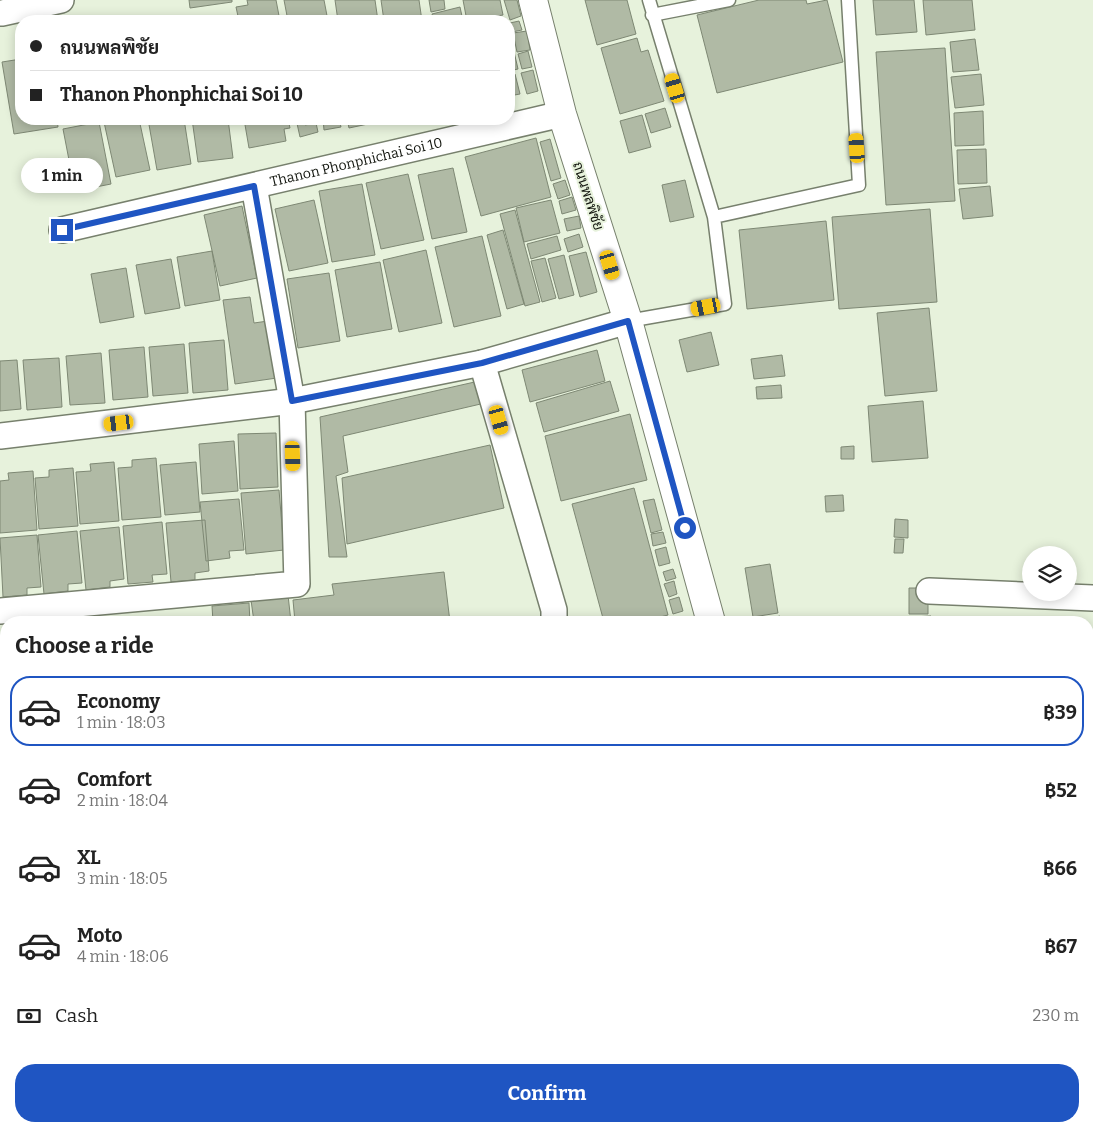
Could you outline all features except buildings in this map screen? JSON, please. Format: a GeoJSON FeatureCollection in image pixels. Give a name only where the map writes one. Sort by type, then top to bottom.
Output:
{"type":"FeatureCollection","features":[{"type":"Feature","properties":{"kind":"street"},"geometry":{"type":"LineString","coordinates":[[2,13],[61,0]]}},
{"type":"Feature","properties":{"kind":"street","name":"ถนนพลพิชัย"},"geometry":{"type":"LineString","coordinates":[[534,0],[562,114],[628,321],[709,616]]}},
{"type":"Feature","properties":{"kind":"street","name":"Thanon Phonphichai Soi 10"},"geometry":{"type":"LineString","coordinates":[[515,125],[562,114]]}},
{"type":"Feature","properties":{"kind":"street","name":"Thanon Phonphichai Soi 10"},"geometry":{"type":"LineString","coordinates":[[62,230],[515,125]]}},
{"type":"Feature","properties":{"kind":"street"},"geometry":{"type":"LineString","coordinates":[[0,611],[297,584],[292,401],[254,186]]}},
{"type":"Feature","properties":{"kind":"street"},"geometry":{"type":"LineString","coordinates":[[12,436],[292,401],[482,363],[628,321]]}},
{"type":"Feature","properties":{"kind":"street"},"geometry":{"type":"LineString","coordinates":[[482,363],[554,610],[554,616]]}},
{"type":"Feature","properties":{"kind":"street"},"geometry":{"type":"LineString","coordinates":[[929,591],[1093,598]]}},
{"type":"Feature","properties":{"kind":"lane"},"geometry":{"type":"LineString","coordinates":[[628,321],[726,304],[714,217],[649,0]]}},
{"type":"Feature","properties":{"kind":"lane"},"geometry":{"type":"LineString","coordinates":[[652,15],[729,0]]}},
{"type":"Feature","properties":{"kind":"lane"},"geometry":{"type":"LineString","coordinates":[[714,217],[859,185],[848,0]]}},
{"type":"Feature","properties":{"kind":"route"},"geometry":{"type":"LineString","coordinates":[[62,230],[254,186],[292,401],[482,363],[628,321],[685,528]]}}]}
